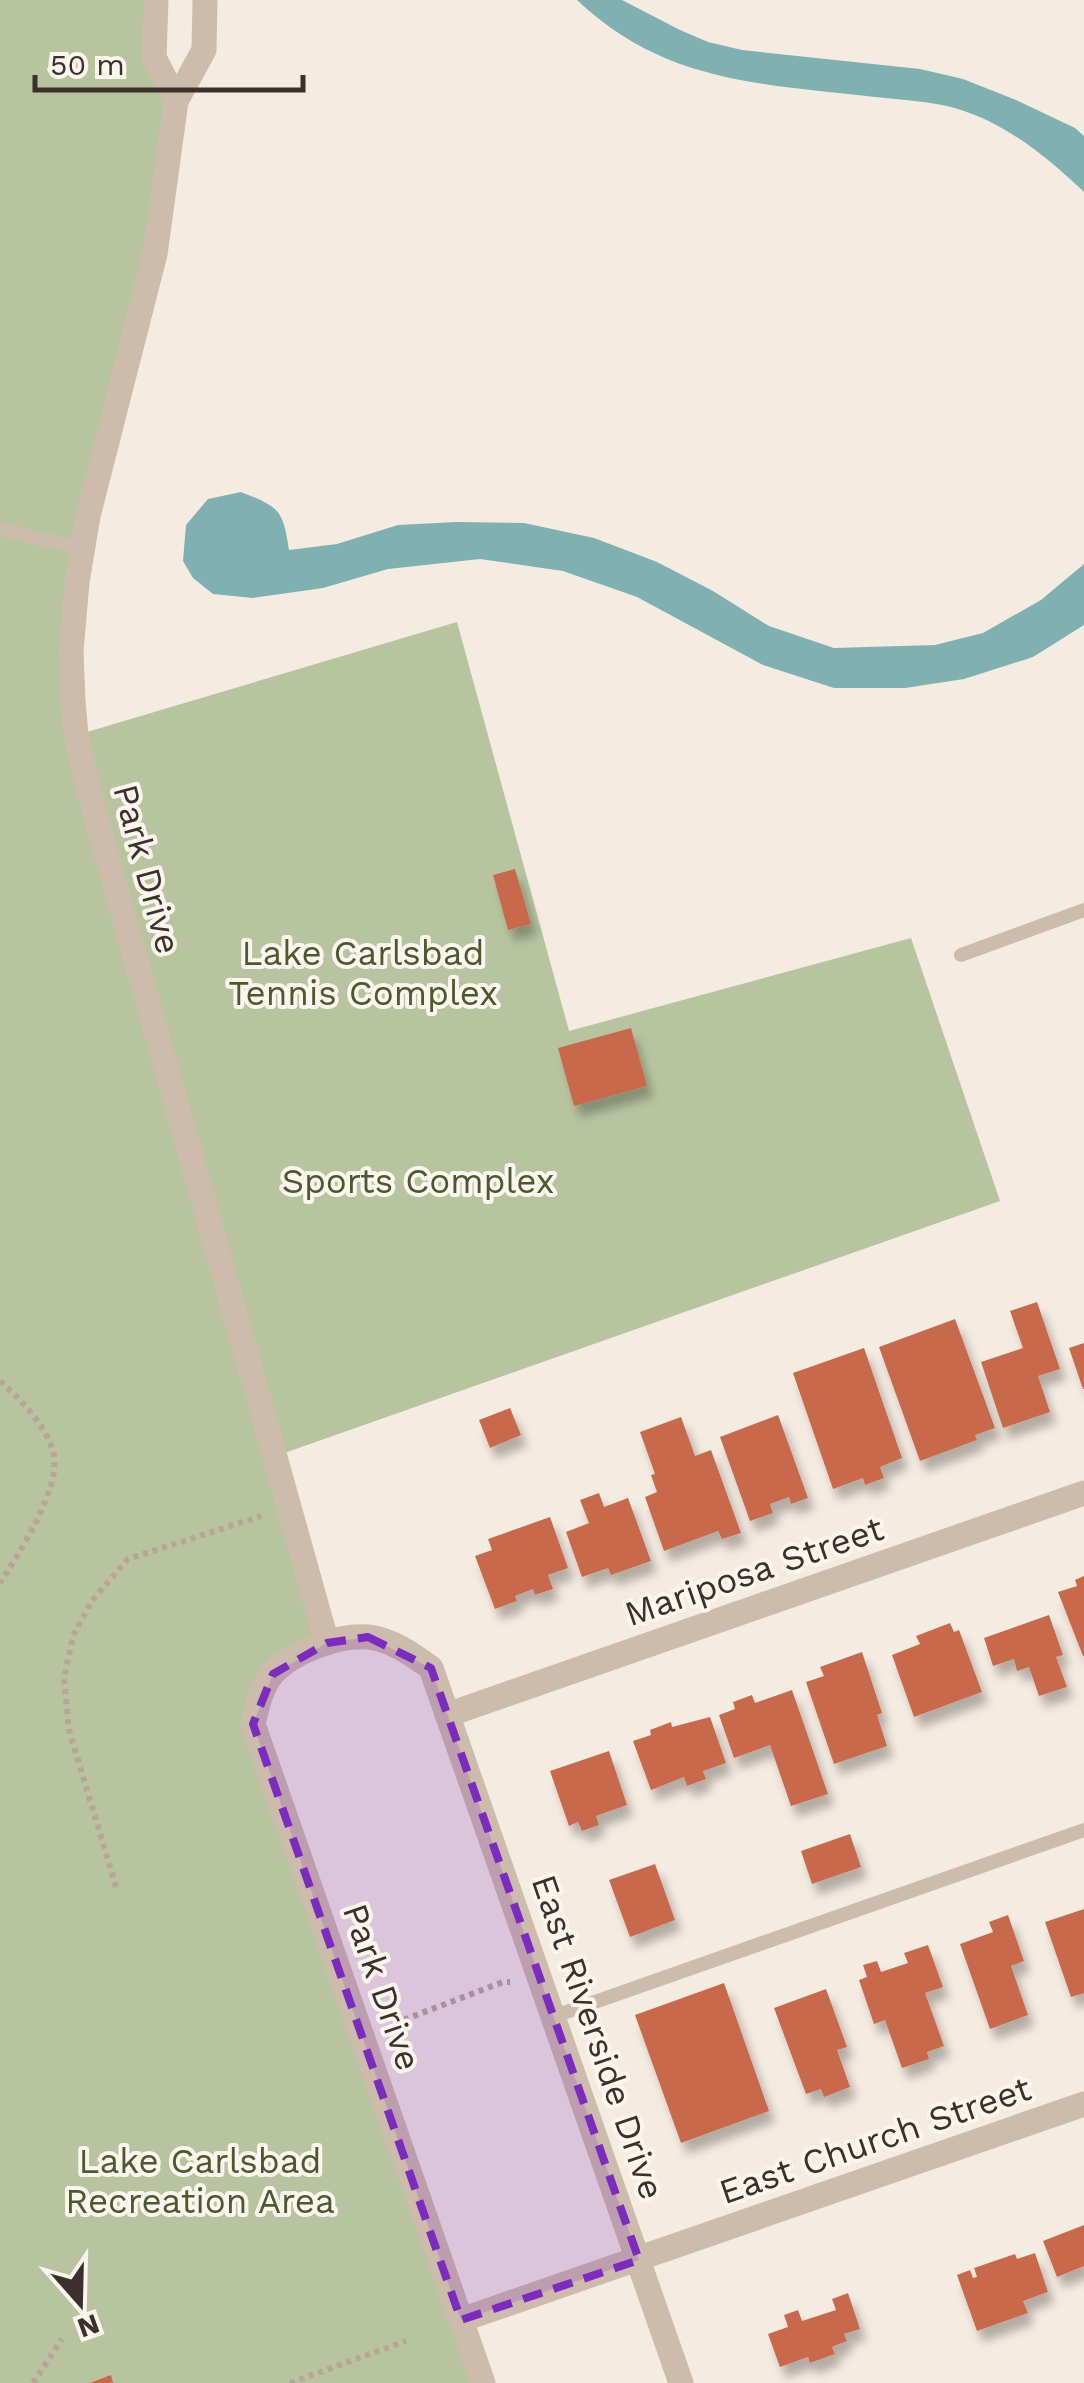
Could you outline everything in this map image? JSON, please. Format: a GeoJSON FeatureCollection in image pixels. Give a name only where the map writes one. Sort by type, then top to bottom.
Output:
{"type":"FeatureCollection","features":[{"type":"Feature","properties":{"kind":"street"},"geometry":{"type":"LineString","coordinates":[[156,0],[154,57],[176,100]]}},
{"type":"Feature","properties":{"kind":"street","name":"Park Drive"},"geometry":{"type":"LineString","coordinates":[[205,0],[204,50],[176,100],[155,254],[112,416],[83,549],[71,651],[76,735],[94,812],[326,1643]]}},
{"type":"Feature","properties":{"kind":"street","name":"Mariposa Street"},"geometry":{"type":"LineString","coordinates":[[447,1715],[1084,1493]]}},
{"type":"Feature","properties":{"kind":"street","name":"Park Drive"},"geometry":{"type":"LineString","coordinates":[[447,1715],[431,1668],[404,1649],[368,1637],[326,1643],[301,1653],[273,1674],[258,1700],[253,1724],[484,2383]]}},
{"type":"Feature","properties":{"kind":"street","name":"East Riverside Drive"},"geometry":{"type":"LineString","coordinates":[[447,1715],[681,2383]]}},
{"type":"Feature","properties":{"kind":"street","name":"East Church Street"},"geometry":{"type":"LineString","coordinates":[[461,2320],[1084,2104]]}},
{"type":"Feature","properties":{"kind":"lane"},"geometry":{"type":"LineString","coordinates":[[0,529],[83,549]]}},
{"type":"Feature","properties":{"kind":"lane"},"geometry":{"type":"LineString","coordinates":[[961,955],[1084,910]]}},
{"type":"Feature","properties":{"kind":"lane"},"geometry":{"type":"LineString","coordinates":[[555,2016],[1084,1830]]}},
{"type":"Feature","properties":{"kind":"path"},"geometry":{"type":"LineString","coordinates":[[0,1381],[42,1430],[54,1453],[55,1474],[16,1559],[0,1584]]}},
{"type":"Feature","properties":{"kind":"path"},"geometry":{"type":"LineString","coordinates":[[116,1886],[69,1730],[64,1678],[73,1636],[91,1602],[128,1559],[288,1506]]}},
{"type":"Feature","properties":{"kind":"path"},"geometry":{"type":"LineString","coordinates":[[382,2016],[406,2019],[503,1982],[521,1983]]}},
{"type":"Feature","properties":{"kind":"path"},"geometry":{"type":"LineString","coordinates":[[33,2383],[62,2339]]}},
{"type":"Feature","properties":{"kind":"path"},"geometry":{"type":"LineString","coordinates":[[290,2383],[406,2341]]}},
{"type":"Feature","properties":{"kind":"highlighted area"},"geometry":{"type":"Polygon","coordinates":[[[368,1637],[431,1668],[639,2260],[461,2320],[253,1724],[273,1674],[327,1643],[368,1637]]]}},
{"type":"Feature","properties":{"kind":"green space"},"geometry":{"type":"Polygon","coordinates":[[[0,0],[156,0],[154,57],[176,101],[88,516],[77,735],[457,622],[569,1031],[911,938],[1000,1201],[276,1456],[327,1643],[273,1674],[253,1725],[483,2383],[0,2383],[0,0]]]}},
{"type":"Feature","properties":{"kind":"water"},"geometry":{"type":"Polygon","coordinates":[[[577,0],[622,0],[708,42],[742,50],[920,69],[963,79],[1016,100],[1084,136],[1084,192],[1026,143],[976,115],[927,102],[792,88],[716,75],[645,49],[577,0]]]}},
{"type":"Feature","properties":{"kind":"water"},"geometry":{"type":"Polygon","coordinates":[[[241,492],[277,511],[289,550],[337,544],[398,525],[456,522],[524,523],[594,538],[657,562],[769,626],[834,648],[935,645],[983,633],[1041,600],[1084,564],[1084,625],[1033,657],[964,679],[905,688],[834,688],[763,665],[637,597],[563,571],[480,559],[388,569],[323,588],[253,598],[213,594],[193,578],[183,561],[186,525],[208,499],[241,492]]]}},
{"type":"Feature","properties":{"kind":"building"},"geometry":{"type":"Polygon","coordinates":[[[515,869],[531,924],[508,930],[493,875],[515,869]]]}},
{"type":"Feature","properties":{"kind":"building"},"geometry":{"type":"Polygon","coordinates":[[[631,1028],[647,1086],[574,1106],[558,1048],[631,1028]]]}},
{"type":"Feature","properties":{"kind":"building"},"geometry":{"type":"Polygon","coordinates":[[[1037,1302],[1060,1369],[1038,1376],[1050,1412],[1003,1428],[981,1362],[1023,1348],[1010,1311],[1037,1302]]]}},
{"type":"Feature","properties":{"kind":"building"},"geometry":{"type":"Polygon","coordinates":[[[955,1319],[995,1428],[975,1435],[977,1440],[920,1461],[879,1347],[955,1319]]]}},
{"type":"Feature","properties":{"kind":"building"},"geometry":{"type":"Polygon","coordinates":[[[1084,1343],[1084,1389],[1083,1389],[1069,1348],[1084,1343]]]}},
{"type":"Feature","properties":{"kind":"building"},"geometry":{"type":"Polygon","coordinates":[[[864,1348],[902,1458],[880,1467],[884,1478],[865,1485],[863,1478],[833,1489],[793,1373],[864,1348]]]}},
{"type":"Feature","properties":{"kind":"building"},"geometry":{"type":"Polygon","coordinates":[[[510,1408],[521,1435],[490,1448],[479,1420],[510,1408]]]}},
{"type":"Feature","properties":{"kind":"building"},"geometry":{"type":"Polygon","coordinates":[[[778,1415],[808,1498],[791,1504],[789,1497],[770,1504],[773,1513],[750,1521],[720,1437],[778,1415]]]}},
{"type":"Feature","properties":{"kind":"building"},"geometry":{"type":"Polygon","coordinates":[[[681,1417],[695,1456],[711,1450],[741,1533],[722,1539],[718,1531],[664,1551],[645,1497],[657,1492],[640,1432],[681,1417]]]}},
{"type":"Feature","properties":{"kind":"building"},"geometry":{"type":"Polygon","coordinates":[[[599,1493],[604,1507],[628,1498],[651,1561],[611,1575],[608,1568],[582,1577],[566,1532],[589,1523],[580,1500],[599,1493]]]}},
{"type":"Feature","properties":{"kind":"building"},"geometry":{"type":"Polygon","coordinates":[[[550,1517],[568,1568],[548,1575],[553,1589],[535,1595],[533,1589],[515,1596],[517,1601],[495,1609],[475,1556],[492,1550],[488,1539],[550,1517]]]}},
{"type":"Feature","properties":{"kind":"building"},"geometry":{"type":"Polygon","coordinates":[[[1084,1576],[1083,1656],[1058,1592],[1077,1586],[1075,1580],[1084,1576]]]}},
{"type":"Feature","properties":{"kind":"building"},"geometry":{"type":"Polygon","coordinates":[[[1049,1615],[1063,1655],[1056,1657],[1067,1687],[1039,1696],[1029,1667],[1017,1671],[1014,1659],[993,1666],[984,1638],[1049,1615]]]}},
{"type":"Feature","properties":{"kind":"building"},"geometry":{"type":"Polygon","coordinates":[[[950,1623],[954,1632],[959,1630],[982,1692],[914,1717],[892,1655],[920,1644],[916,1636],[950,1623]]]}},
{"type":"Feature","properties":{"kind":"building"},"geometry":{"type":"Polygon","coordinates":[[[862,1652],[882,1713],[877,1715],[887,1746],[834,1764],[806,1682],[824,1676],[820,1667],[862,1652]]]}},
{"type":"Feature","properties":{"kind":"building"},"geometry":{"type":"Polygon","coordinates":[[[792,1690],[828,1794],[791,1806],[770,1745],[734,1758],[719,1715],[735,1709],[733,1702],[752,1695],[755,1703],[792,1690]]]}},
{"type":"Feature","properties":{"kind":"building"},"geometry":{"type":"Polygon","coordinates":[[[710,1717],[726,1763],[703,1771],[706,1779],[687,1786],[684,1777],[651,1790],[633,1741],[671,1722],[672,1727],[710,1717]]]}},
{"type":"Feature","properties":{"kind":"building"},"geometry":{"type":"Polygon","coordinates":[[[609,1751],[627,1805],[596,1816],[599,1825],[582,1831],[578,1822],[569,1826],[550,1771],[609,1751]]]}},
{"type":"Feature","properties":{"kind":"building"},"geometry":{"type":"Polygon","coordinates":[[[850,1834],[861,1867],[812,1884],[801,1851],[850,1834]]]}},
{"type":"Feature","properties":{"kind":"building"},"geometry":{"type":"Polygon","coordinates":[[[655,1864],[675,1920],[630,1937],[609,1880],[655,1864]]]}},
{"type":"Feature","properties":{"kind":"building"},"geometry":{"type":"Polygon","coordinates":[[[1084,1909],[1084,1993],[1071,1997],[1045,1922],[1084,1909]]]}},
{"type":"Feature","properties":{"kind":"building"},"geometry":{"type":"Polygon","coordinates":[[[1008,1915],[1024,1961],[1011,1966],[1028,2015],[990,2029],[960,1944],[993,1932],[989,1922],[1008,1915]]]}},
{"type":"Feature","properties":{"kind":"building"},"geometry":{"type":"Polygon","coordinates":[[[928,1945],[943,1987],[925,1993],[944,2046],[927,2052],[929,2059],[902,2068],[885,2020],[874,2024],[859,1980],[867,1977],[863,1965],[877,1961],[881,1972],[908,1963],[904,1953],[928,1945]]]}},
{"type":"Feature","properties":{"kind":"building"},"geometry":{"type":"Polygon","coordinates":[[[724,1983],[769,2111],[681,2143],[635,2015],[724,1983]]]}},
{"type":"Feature","properties":{"kind":"building"},"geometry":{"type":"Polygon","coordinates":[[[826,1989],[847,2047],[837,2050],[850,2087],[824,2097],[821,2089],[806,2094],[774,2008],[826,1989]]]}},
{"type":"Feature","properties":{"kind":"building"},"geometry":{"type":"Polygon","coordinates":[[[1084,2225],[1084,2266],[1057,2277],[1043,2241],[1084,2225]]]}},
{"type":"Feature","properties":{"kind":"building"},"geometry":{"type":"Polygon","coordinates":[[[1035,2253],[1048,2292],[1023,2301],[1028,2313],[977,2331],[957,2275],[970,2270],[973,2278],[977,2277],[974,2268],[1015,2254],[1017,2259],[1035,2253]]]}},
{"type":"Feature","properties":{"kind":"building"},"geometry":{"type":"Polygon","coordinates":[[[848,2293],[860,2329],[844,2334],[847,2341],[832,2347],[835,2354],[810,2363],[808,2357],[780,2367],[768,2334],[788,2327],[784,2315],[798,2310],[802,2321],[836,2310],[832,2299],[848,2293]]]}},
{"type":"Feature","properties":{"kind":"building"},"geometry":{"type":"Polygon","coordinates":[[[111,2375],[113,2383],[90,2383],[111,2375]]]}},
{"type":"Feature","properties":{"kind":"park label","name":"Lake Carlsbad Tennis Complex"},"geometry":{"type":"Point","coordinates":[363,973]}},
{"type":"Feature","properties":{"kind":"park label","name":"Sports Complex"},"geometry":{"type":"Point","coordinates":[418,1181]}},
{"type":"Feature","properties":{"kind":"park label","name":"Lake Carlsbad Recreation Area"},"geometry":{"type":"Point","coordinates":[200,2181]}}]}
